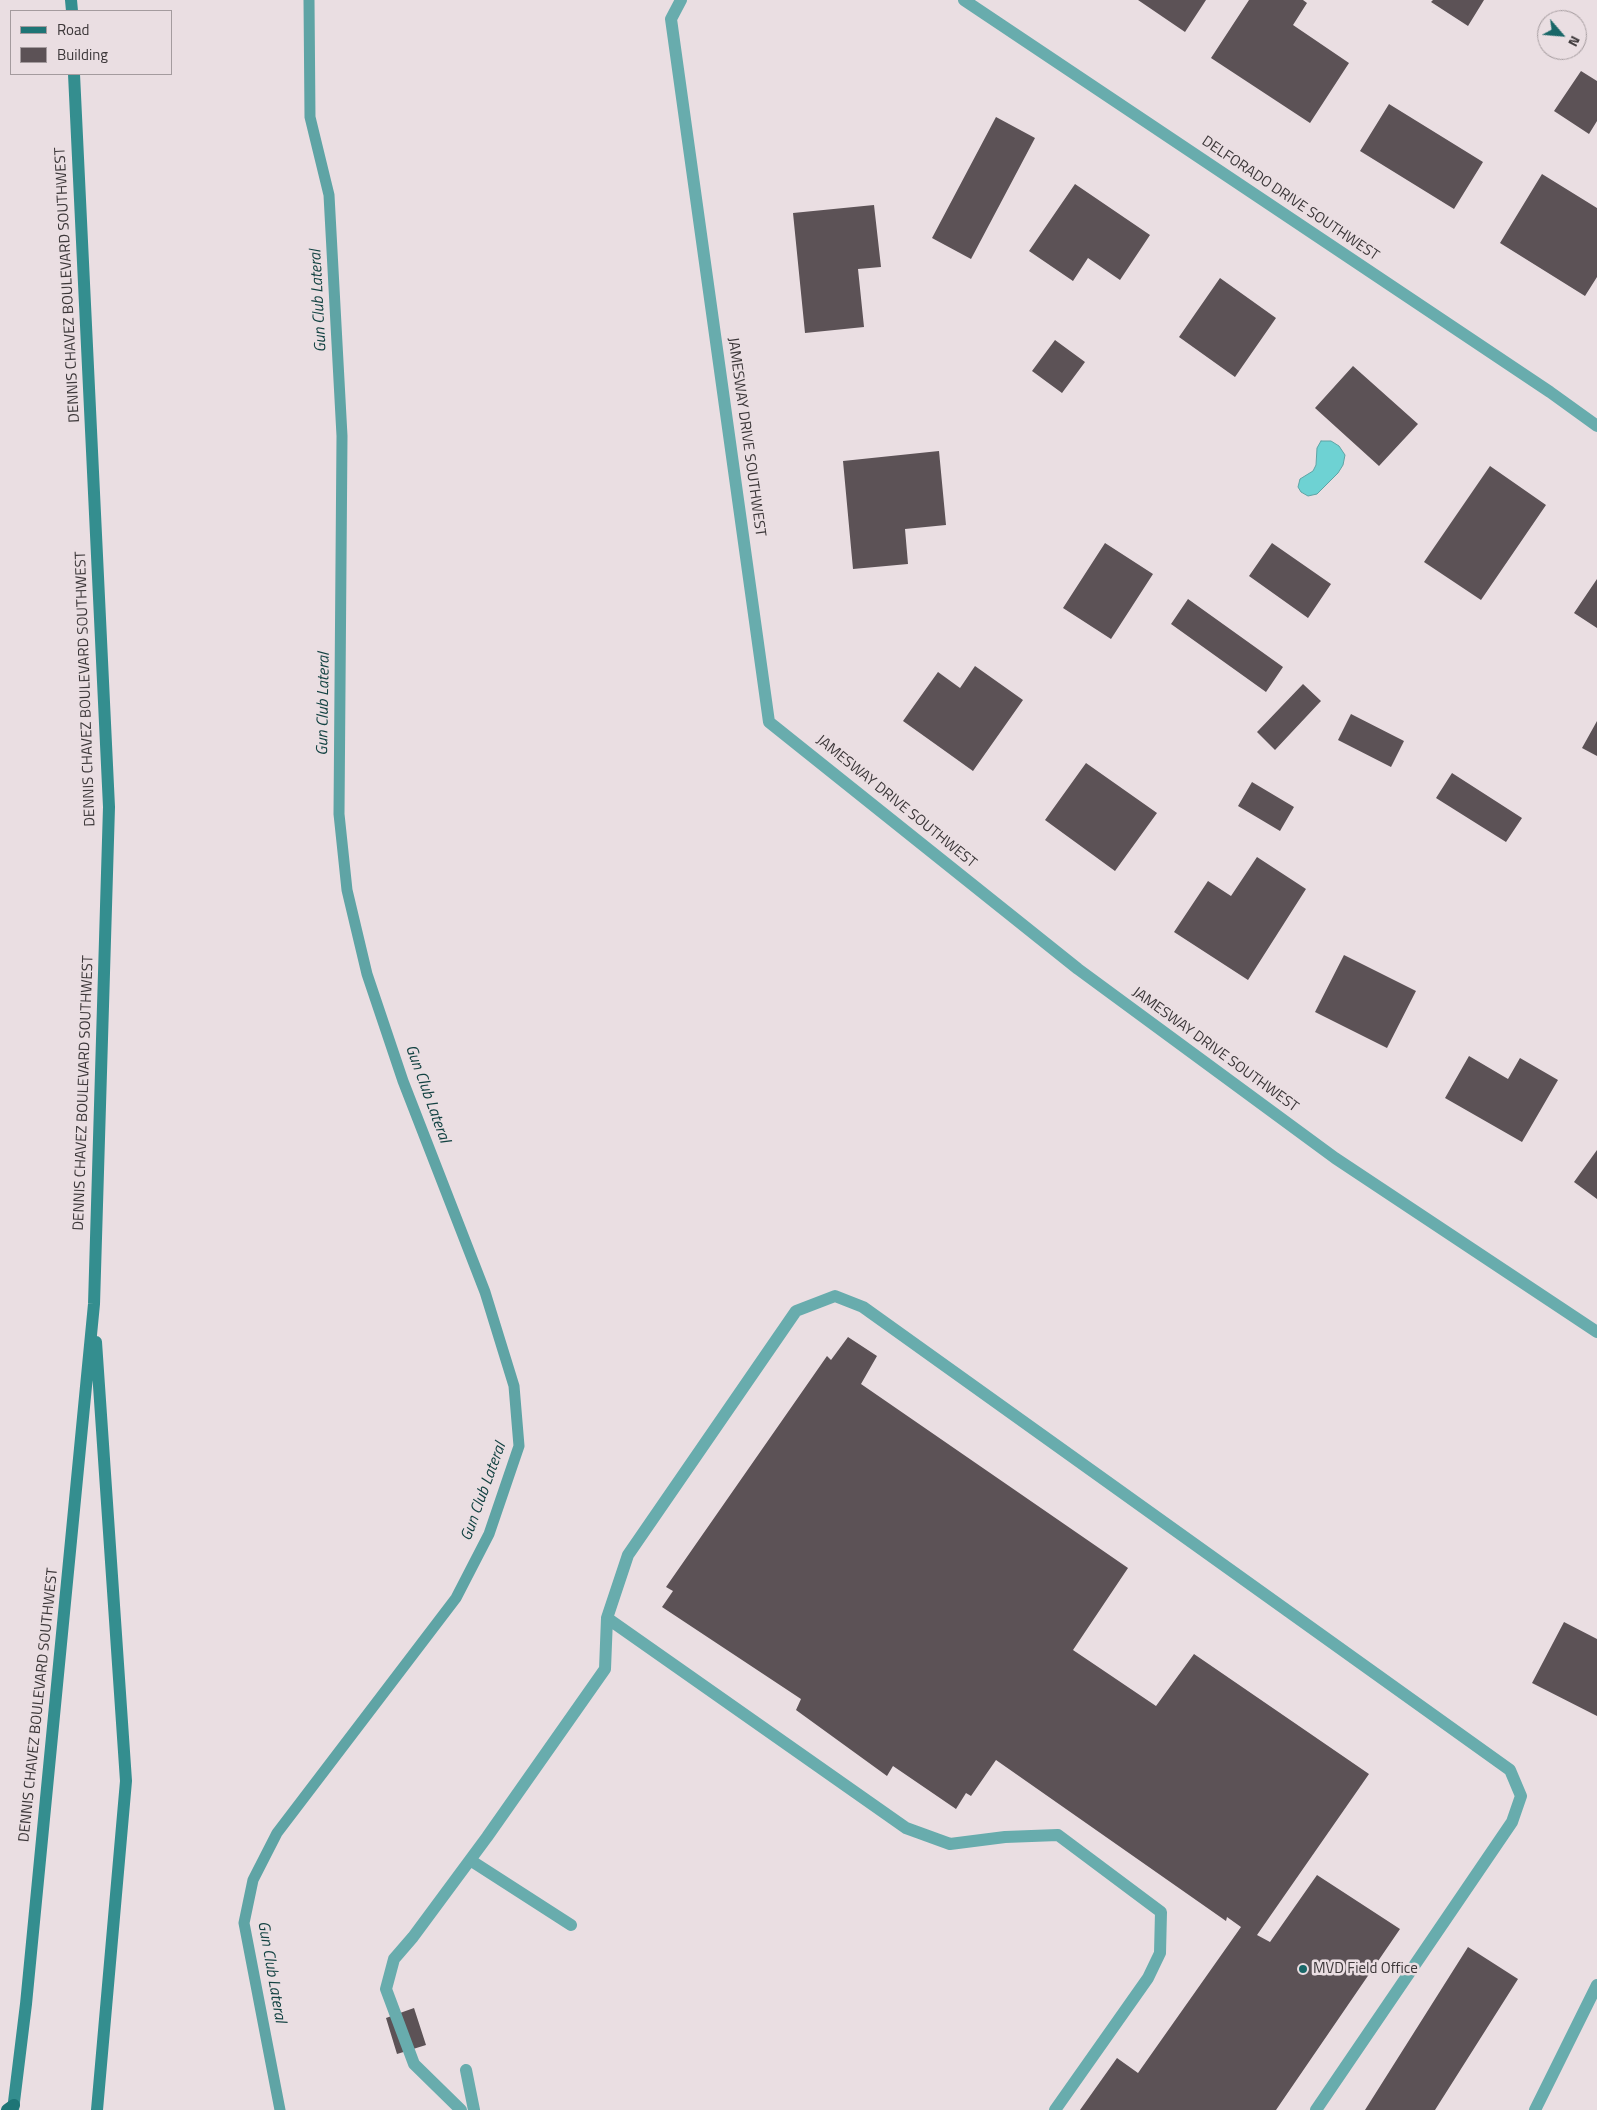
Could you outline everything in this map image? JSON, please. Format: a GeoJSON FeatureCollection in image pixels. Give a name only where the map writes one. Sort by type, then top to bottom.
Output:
{"type":"FeatureCollection","features":[{"type":"Feature","properties":{"kind":"main road","name":"DENNIS CHAVEZ BOULEVARD SOUTHWEST"},"geometry":{"type":"LineString","coordinates":[[11,2108],[26,2004],[94,1304],[109,807],[74,75]]}},
{"type":"Feature","properties":{"kind":"main road","name":"DENNIS CHAVEZ BOULEVARD SOUTHWEST"},"geometry":{"type":"LineString","coordinates":[[94,1304],[126,1781],[97,2110]]}},
{"type":"Feature","properties":{"kind":"street","name":"JAMESWAY DRIVE SOUTHWEST"},"geometry":{"type":"LineString","coordinates":[[681,0],[671,19],[769,722],[1078,969],[1327,1152],[1597,1332]]}},
{"type":"Feature","properties":{"kind":"street","name":"DELFORADO DRIVE SOUTHWEST"},"geometry":{"type":"LineString","coordinates":[[964,0],[1542,386],[1597,426]]}},
{"type":"Feature","properties":{"kind":"street"},"geometry":{"type":"LineString","coordinates":[[460,2110],[414,2064],[386,1989],[394,1958],[413,1937],[470,1860],[606,1669],[607,1618],[628,1555],[796,1311],[836,1296],[863,1307],[1510,1770],[1521,1796],[1512,1822],[1316,2110]]}},
{"type":"Feature","properties":{"kind":"street"},"geometry":{"type":"LineString","coordinates":[[607,1618],[906,1828],[950,1844],[1005,1837],[1058,1835],[1161,1912],[1160,1953],[1148,1978],[1055,2110]]}},
{"type":"Feature","properties":{"kind":"street"},"geometry":{"type":"LineString","coordinates":[[470,1860],[571,1925]]}},
{"type":"Feature","properties":{"kind":"street"},"geometry":{"type":"LineString","coordinates":[[1535,2110],[1597,1985]]}},
{"type":"Feature","properties":{"kind":"street"},"geometry":{"type":"LineString","coordinates":[[466,2070],[474,2110]]}},
{"type":"Feature","properties":{"kind":"water"},"geometry":{"type":"Polygon","coordinates":[[[1321,441],[1331,441],[1339,446],[1345,455],[1343,465],[1338,473],[1317,494],[1308,496],[1301,492],[1298,487],[1300,479],[1313,471],[1316,465],[1317,448],[1321,441]]]}},
{"type":"Feature","properties":{"kind":"building"},"geometry":{"type":"Polygon","coordinates":[[[1138,0],[1206,0],[1185,32],[1138,0]]]}},
{"type":"Feature","properties":{"kind":"building"},"geometry":{"type":"Polygon","coordinates":[[[1249,0],[1303,0],[1307,3],[1293,25],[1349,63],[1310,123],[1211,58],[1249,0]]]}},
{"type":"Feature","properties":{"kind":"building"},"geometry":{"type":"Polygon","coordinates":[[[1433,0],[1484,0],[1468,26],[1431,2],[1433,0]]]}},
{"type":"Feature","properties":{"kind":"building"},"geometry":{"type":"Polygon","coordinates":[[[1581,71],[1597,81],[1597,121],[1589,134],[1554,111],[1581,71]]]}},
{"type":"Feature","properties":{"kind":"building"},"geometry":{"type":"Polygon","coordinates":[[[1389,104],[1483,162],[1454,209],[1360,151],[1389,104]]]}},
{"type":"Feature","properties":{"kind":"building"},"geometry":{"type":"Polygon","coordinates":[[[996,117],[1035,138],[971,259],[932,238],[996,117]]]}},
{"type":"Feature","properties":{"kind":"building"},"geometry":{"type":"Polygon","coordinates":[[[1542,174],[1597,208],[1597,277],[1585,296],[1500,243],[1542,174]]]}},
{"type":"Feature","properties":{"kind":"building"},"geometry":{"type":"Polygon","coordinates":[[[1075,184],[1150,235],[1120,280],[1088,258],[1073,281],[1029,251],[1075,184]]]}},
{"type":"Feature","properties":{"kind":"building"},"geometry":{"type":"Polygon","coordinates":[[[874,205],[881,267],[858,269],[864,327],[805,333],[793,213],[874,205]]]}},
{"type":"Feature","properties":{"kind":"building"},"geometry":{"type":"Polygon","coordinates":[[[1220,278],[1276,318],[1235,377],[1179,337],[1220,278]]]}},
{"type":"Feature","properties":{"kind":"building"},"geometry":{"type":"Polygon","coordinates":[[[1055,340],[1085,362],[1062,393],[1032,371],[1055,340]]]}},
{"type":"Feature","properties":{"kind":"building"},"geometry":{"type":"Polygon","coordinates":[[[1353,366],[1418,424],[1379,466],[1315,408],[1353,366]]]}},
{"type":"Feature","properties":{"kind":"building"},"geometry":{"type":"Polygon","coordinates":[[[939,451],[946,525],[905,529],[908,564],[853,569],[843,461],[939,451]]]}},
{"type":"Feature","properties":{"kind":"building"},"geometry":{"type":"Polygon","coordinates":[[[1490,466],[1546,505],[1481,600],[1424,562],[1490,466]]]}},
{"type":"Feature","properties":{"kind":"building"},"geometry":{"type":"Polygon","coordinates":[[[1105,543],[1153,574],[1111,639],[1063,608],[1105,543]]]}},
{"type":"Feature","properties":{"kind":"building"},"geometry":{"type":"Polygon","coordinates":[[[1272,543],[1331,584],[1308,618],[1249,576],[1272,543]]]}},
{"type":"Feature","properties":{"kind":"building"},"geometry":{"type":"Polygon","coordinates":[[[1597,579],[1597,628],[1574,613],[1597,579]]]}},
{"type":"Feature","properties":{"kind":"building"},"geometry":{"type":"Polygon","coordinates":[[[1188,599],[1283,667],[1266,692],[1171,624],[1188,599]]]}},
{"type":"Feature","properties":{"kind":"building"},"geometry":{"type":"Polygon","coordinates":[[[975,666],[1023,700],[973,771],[903,721],[938,672],[960,688],[975,666]]]}},
{"type":"Feature","properties":{"kind":"building"},"geometry":{"type":"Polygon","coordinates":[[[1303,684],[1321,701],[1275,750],[1257,732],[1303,684]]]}},
{"type":"Feature","properties":{"kind":"building"},"geometry":{"type":"Polygon","coordinates":[[[1351,714],[1404,741],[1391,767],[1338,740],[1351,714]]]}},
{"type":"Feature","properties":{"kind":"building"},"geometry":{"type":"Polygon","coordinates":[[[1597,721],[1597,756],[1582,748],[1597,721]]]}},
{"type":"Feature","properties":{"kind":"building"},"geometry":{"type":"Polygon","coordinates":[[[1086,763],[1157,813],[1115,871],[1045,820],[1086,763]]]}},
{"type":"Feature","properties":{"kind":"building"},"geometry":{"type":"Polygon","coordinates":[[[1452,773],[1522,818],[1506,842],[1436,798],[1452,773]]]}},
{"type":"Feature","properties":{"kind":"building"},"geometry":{"type":"Polygon","coordinates":[[[1252,782],[1294,807],[1280,831],[1238,806],[1252,782]]]}},
{"type":"Feature","properties":{"kind":"building"},"geometry":{"type":"Polygon","coordinates":[[[1257,857],[1306,889],[1248,980],[1174,932],[1208,881],[1231,896],[1257,857]]]}},
{"type":"Feature","properties":{"kind":"building"},"geometry":{"type":"Polygon","coordinates":[[[1344,955],[1416,991],[1387,1048],[1315,1012],[1344,955]]]}},
{"type":"Feature","properties":{"kind":"building"},"geometry":{"type":"Polygon","coordinates":[[[1469,1056],[1508,1079],[1520,1058],[1558,1080],[1522,1142],[1445,1098],[1469,1056]]]}},
{"type":"Feature","properties":{"kind":"building"},"geometry":{"type":"Polygon","coordinates":[[[1597,1150],[1597,1199],[1574,1182],[1597,1150]]]}},
{"type":"Feature","properties":{"kind":"building"},"geometry":{"type":"Polygon","coordinates":[[[848,1337],[877,1356],[861,1384],[1128,1568],[1073,1650],[1156,1706],[1194,1654],[1369,1774],[1257,1935],[1270,1942],[1317,1875],[1400,1929],[1276,2110],[1080,2110],[1117,2058],[1138,2073],[1241,1927],[1227,1917],[1226,1921],[996,1760],[971,1796],[966,1793],[956,1809],[893,1766],[887,1776],[796,1710],[801,1699],[662,1607],[673,1591],[666,1587],[827,1356],[831,1360],[848,1337]]]}},
{"type":"Feature","properties":{"kind":"building"},"geometry":{"type":"Polygon","coordinates":[[[1564,1622],[1597,1639],[1597,1716],[1532,1683],[1564,1622]]]}},
{"type":"Feature","properties":{"kind":"building"},"geometry":{"type":"Polygon","coordinates":[[[1468,1947],[1518,1979],[1435,2110],[1365,2110],[1468,1947]]]}},
{"type":"Feature","properties":{"kind":"building"},"geometry":{"type":"Polygon","coordinates":[[[414,2008],[426,2045],[397,2054],[386,2018],[414,2008]]]}},
{"type":"Feature","properties":{"kind":"waterway","name":"Gun Club Lateral"},"geometry":{"type":"LineString","coordinates":[[280,2110],[244,1923],[253,1880],[277,1833],[456,1598],[489,1534],[519,1446],[514,1386],[485,1292],[403,1081],[367,974],[347,890],[339,814],[342,436],[329,195],[310,117],[309,0]]}},
{"type":"Feature","properties":{"kind":"place","name":"MVD Field Office"},"geometry":{"type":"Point","coordinates":[1303,1969]}}]}
